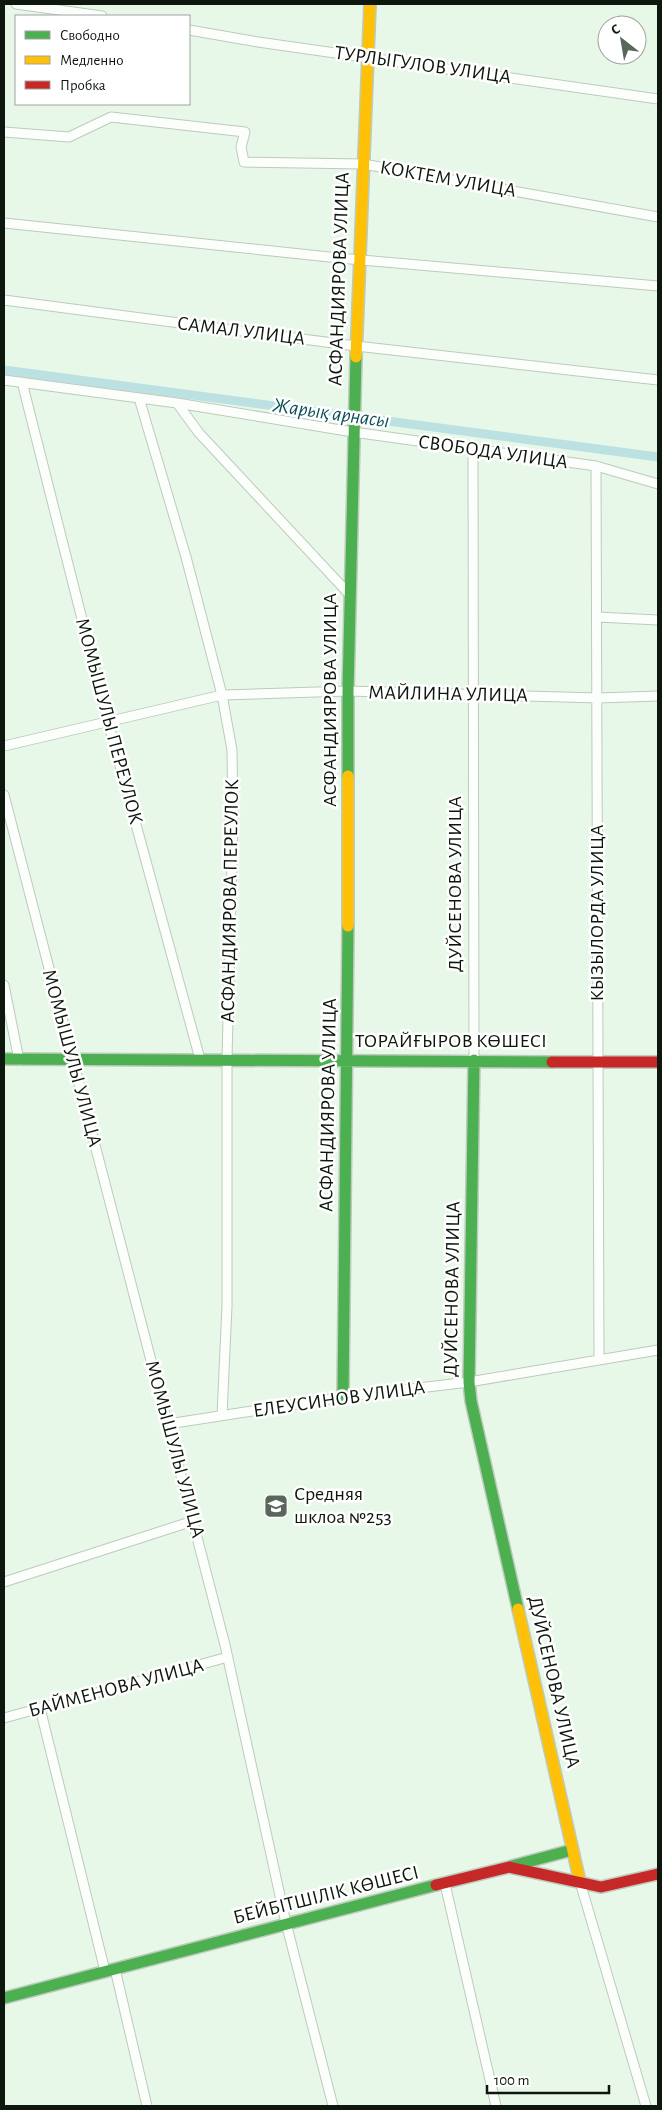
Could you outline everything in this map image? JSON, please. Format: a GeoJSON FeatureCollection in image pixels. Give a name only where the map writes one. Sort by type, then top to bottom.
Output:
{"type":"FeatureCollection","features":[{"type":"Feature","properties":{"kind":"street"},"geometry":{"type":"LineString","coordinates":[[16,4],[95,15]]}},
{"type":"Feature","properties":{"kind":"street","name":"АСФАНДИЯРОВА УЛИЦА"},"geometry":{"type":"LineString","coordinates":[[343,1397],[348,1059],[348,691],[353,427],[370,4]]}},
{"type":"Feature","properties":{"kind":"street","name":"ТУРЛЫГУЛОВ УЛИЦА"},"geometry":{"type":"LineString","coordinates":[[190,30],[258,42],[658,99]]}},
{"type":"Feature","properties":{"kind":"street","name":"КОКТЕМ УЛИЦА"},"geometry":{"type":"LineString","coordinates":[[4,132],[69,137],[111,117],[246,132],[241,147],[244,162],[363,164],[658,217]]}},
{"type":"Feature","properties":{"kind":"street"},"geometry":{"type":"LineString","coordinates":[[4,223],[339,258],[359,258],[658,286]]}},
{"type":"Feature","properties":{"kind":"street","name":"САМАЛ УЛИЦА"},"geometry":{"type":"LineString","coordinates":[[4,300],[355,351],[658,380]]}},
{"type":"Feature","properties":{"kind":"street","name":"СВОБОДА УЛИЦА"},"geometry":{"type":"LineString","coordinates":[[4,380],[353,427],[473,450],[596,466],[658,484]]}},
{"type":"Feature","properties":{"kind":"street","name":"МОМЫШУЛЫ ПЕРЕУЛОК"},"geometry":{"type":"LineString","coordinates":[[22,382],[108,722],[200,1059]]}},
{"type":"Feature","properties":{"kind":"street","name":"АСФАНДИЯРОВА ПЕРЕУЛОК"},"geometry":{"type":"LineString","coordinates":[[139,398],[186,557],[222,695],[232,750],[233,820],[228,1059],[227,1306],[222,1415]]}},
{"type":"Feature","properties":{"kind":"street"},"geometry":{"type":"LineString","coordinates":[[177,403],[199,434],[350,595]]}},
{"type":"Feature","properties":{"kind":"street","name":"ДУЙСЕНОВА УЛИЦА"},"geometry":{"type":"LineString","coordinates":[[473,450],[474,1060],[471,1401],[572,1850],[646,2106]]}},
{"type":"Feature","properties":{"kind":"street","name":"КЫЗЫЛОРДА УЛИЦА"},"geometry":{"type":"LineString","coordinates":[[596,466],[599,1359]]}},
{"type":"Feature","properties":{"kind":"street"},"geometry":{"type":"LineString","coordinates":[[597,617],[658,620]]}},
{"type":"Feature","properties":{"kind":"street","name":"МАЙЛИНА УЛИЦА"},"geometry":{"type":"LineString","coordinates":[[4,746],[222,695],[348,691],[598,698],[658,696]]}},
{"type":"Feature","properties":{"kind":"street","name":"МОМЫШУЛЫ УЛИЦА"},"geometry":{"type":"LineString","coordinates":[[4,795],[228,1657],[286,1923],[333,2106]]}},
{"type":"Feature","properties":{"kind":"street"},"geometry":{"type":"LineString","coordinates":[[4,985],[18,1060]]}},
{"type":"Feature","properties":{"kind":"street","name":"ТОРАЙҒЫРОВ КӨШЕСІ"},"geometry":{"type":"LineString","coordinates":[[4,1059],[348,1059],[658,1062]]}},
{"type":"Feature","properties":{"kind":"street","name":"ЕЛЕУСИНОВ УЛИЦА"},"geometry":{"type":"LineString","coordinates":[[168,1424],[343,1397],[470,1382],[658,1350]]}},
{"type":"Feature","properties":{"kind":"street"},"geometry":{"type":"LineString","coordinates":[[4,1582],[193,1522]]}},
{"type":"Feature","properties":{"kind":"street","name":"БАЙМЕНОВА УЛИЦА"},"geometry":{"type":"LineString","coordinates":[[4,1718],[228,1657]]}},
{"type":"Feature","properties":{"kind":"street"},"geometry":{"type":"LineString","coordinates":[[40,1708],[147,2106]]}},
{"type":"Feature","properties":{"kind":"street"},"geometry":{"type":"LineString","coordinates":[[509,1867],[572,1850]]}},
{"type":"Feature","properties":{"kind":"street","name":"БЕЙБІТШІЛІК КӨШЕСІ"},"geometry":{"type":"LineString","coordinates":[[4,1998],[286,1923],[509,1867],[602,1887],[658,1874]]}},
{"type":"Feature","properties":{"kind":"street"},"geometry":{"type":"LineString","coordinates":[[445,1884],[496,2106]]}},
{"type":"Feature","properties":{"kind":"waterway","name":"Жарық арнасы"},"geometry":{"type":"LineString","coordinates":[[4,370],[658,457]]}},
{"type":"Feature","properties":{"kind":"traffic: fast"},"geometry":{"type":"LineString","coordinates":[[348,776],[348,691],[356,357]]}},
{"type":"Feature","properties":{"kind":"traffic: fast"},"geometry":{"type":"LineString","coordinates":[[343,1397],[348,926]]}},
{"type":"Feature","properties":{"kind":"traffic: fast"},"geometry":{"type":"LineString","coordinates":[[4,1059],[552,1062]]}},
{"type":"Feature","properties":{"kind":"traffic: fast"},"geometry":{"type":"LineString","coordinates":[[474,1060],[469,1382],[471,1401],[518,1609]]}},
{"type":"Feature","properties":{"kind":"traffic: fast"},"geometry":{"type":"LineString","coordinates":[[512,1866],[572,1850]]}},
{"type":"Feature","properties":{"kind":"traffic: fast"},"geometry":{"type":"LineString","coordinates":[[4,1998],[436,1885]]}},
{"type":"Feature","properties":{"kind":"traffic: slow"},"geometry":{"type":"LineString","coordinates":[[356,357],[370,4]]}},
{"type":"Feature","properties":{"kind":"traffic: slow"},"geometry":{"type":"LineString","coordinates":[[348,776],[348,926]]}},
{"type":"Feature","properties":{"kind":"traffic: slow"},"geometry":{"type":"LineString","coordinates":[[518,1609],[580,1882]]}},
{"type":"Feature","properties":{"kind":"traffic: jam"},"geometry":{"type":"LineString","coordinates":[[552,1062],[658,1062]]}},
{"type":"Feature","properties":{"kind":"traffic: jam"},"geometry":{"type":"LineString","coordinates":[[436,1885],[509,1867],[601,1887],[658,1874]]}},
{"type":"Feature","properties":{"kind":"place","name":"Средняя шклоа №253"},"geometry":{"type":"Point","coordinates":[276,1506]}}]}
